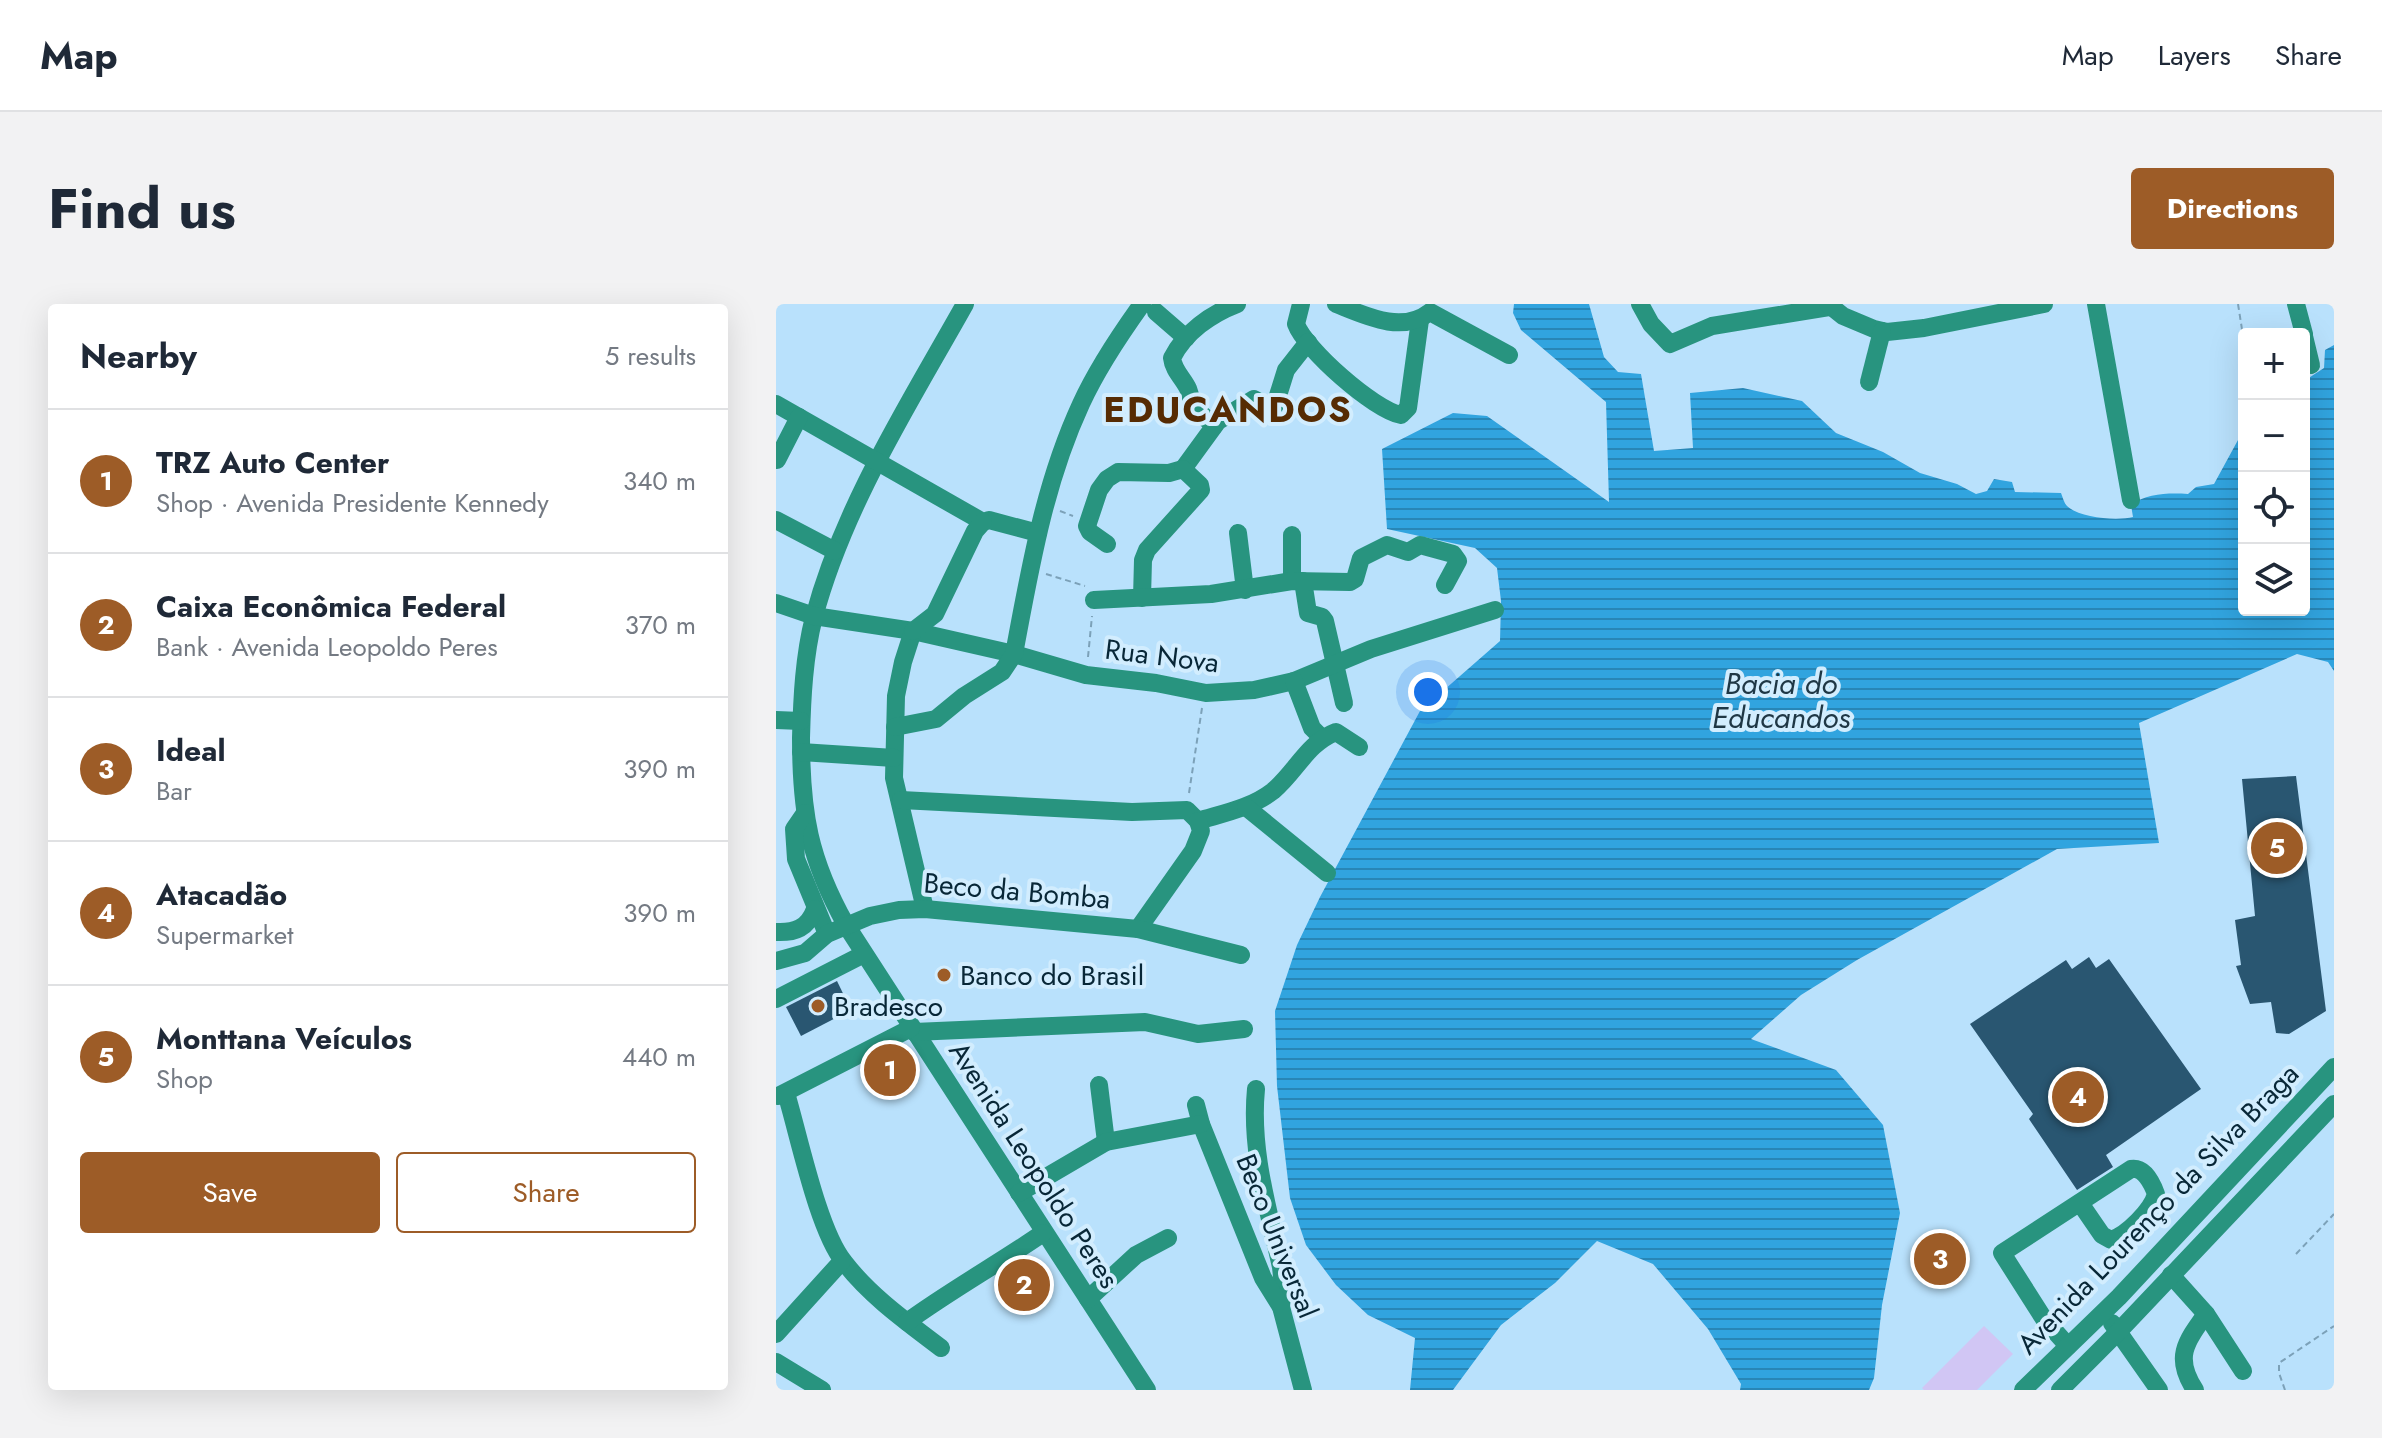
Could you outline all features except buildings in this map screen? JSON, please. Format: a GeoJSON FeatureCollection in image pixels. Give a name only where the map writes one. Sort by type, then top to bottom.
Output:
{"type":"FeatureCollection","features":[{"type":"Feature","properties":{"kind":"street","name":"Avenida Leopoldo Peres"},"geometry":{"type":"LineString","coordinates":[[965,304],[877,463],[835,551],[814,616],[801,721],[805,813],[818,871],[846,925],[1147,1390]]}},
{"type":"Feature","properties":{"kind":"street"},"geometry":{"type":"LineString","coordinates":[[1214,426],[1191,405],[1189,387],[1172,362],[1175,351],[1202,322],[1237,304]]}},
{"type":"Feature","properties":{"kind":"street"},"geometry":{"type":"LineString","coordinates":[[1301,304],[1296,324],[1308,342],[1357,391],[1384,410],[1401,415],[1408,408],[1428,312]]}},
{"type":"Feature","properties":{"kind":"street"},"geometry":{"type":"LineString","coordinates":[[1336,304],[1375,320],[1406,323],[1428,312]]}},
{"type":"Feature","properties":{"kind":"street"},"geometry":{"type":"LineString","coordinates":[[1640,304],[1651,324],[1673,344],[1712,326],[1828,305],[1843,316],[1882,331],[1924,328],[2044,304]]}},
{"type":"Feature","properties":{"kind":"street"},"geometry":{"type":"LineString","coordinates":[[2096,304],[2131,500]]}},
{"type":"Feature","properties":{"kind":"street"},"geometry":{"type":"LineString","coordinates":[[2296,304],[2302,328]]}},
{"type":"Feature","properties":{"kind":"street"},"geometry":{"type":"LineString","coordinates":[[895,727],[936,719],[964,696],[1002,672],[1014,654],[1046,497],[1081,403],[1117,339],[1149,308],[1186,338]]}},
{"type":"Feature","properties":{"kind":"street"},"geometry":{"type":"LineString","coordinates":[[1428,312],[1509,355]]}},
{"type":"Feature","properties":{"kind":"street"},"geometry":{"type":"LineString","coordinates":[[1869,382],[1882,331]]}},
{"type":"Feature","properties":{"kind":"street"},"geometry":{"type":"LineString","coordinates":[[1107,544],[1090,532],[1087,526],[1099,490],[1107,479],[1118,472],[1169,473],[1183,469],[1221,418],[1254,399],[1268,407],[1275,405],[1286,370],[1308,342]]}},
{"type":"Feature","properties":{"kind":"street"},"geometry":{"type":"LineString","coordinates":[[2310,361],[2311,365]]}},
{"type":"Feature","properties":{"kind":"street"},"geometry":{"type":"LineString","coordinates":[[776,404],[983,522]]}},
{"type":"Feature","properties":{"kind":"street"},"geometry":{"type":"LineString","coordinates":[[777,460],[799,417]]}},
{"type":"Feature","properties":{"kind":"street"},"geometry":{"type":"LineString","coordinates":[[1142,598],[1143,560],[1147,550],[1201,490],[1200,485],[1183,469]]}},
{"type":"Feature","properties":{"kind":"street"},"geometry":{"type":"LineString","coordinates":[[776,520],[835,551]]}},
{"type":"Feature","properties":{"kind":"street"},"geometry":{"type":"LineString","coordinates":[[925,909],[894,778],[896,696],[903,662],[913,631],[935,614],[975,531],[983,522],[989,520],[1038,533]]}},
{"type":"Feature","properties":{"kind":"street"},"geometry":{"type":"LineString","coordinates":[[1238,533],[1245,590]]}},
{"type":"Feature","properties":{"kind":"street"},"geometry":{"type":"LineString","coordinates":[[1292,535],[1298,581],[1308,613],[1324,619],[1344,703]]}},
{"type":"Feature","properties":{"kind":"street"},"geometry":{"type":"LineString","coordinates":[[1094,600],[1245,590],[1298,581],[1352,581],[1361,558],[1387,545],[1408,552],[1420,545],[1455,556],[1457,566],[1445,585]]}},
{"type":"Feature","properties":{"kind":"street","name":"Rua Nova"},"geometry":{"type":"LineString","coordinates":[[776,603],[814,616],[913,631],[1014,654],[1086,675],[1156,683],[1206,693],[1254,690],[1294,681],[1410,635],[1495,610]]}},
{"type":"Feature","properties":{"kind":"street"},"geometry":{"type":"LineString","coordinates":[[1294,681],[1312,728],[1321,737]]}},
{"type":"Feature","properties":{"kind":"street"},"geometry":{"type":"LineString","coordinates":[[776,720],[801,721]]}},
{"type":"Feature","properties":{"kind":"street"},"geometry":{"type":"LineString","coordinates":[[901,800],[1193,815],[1246,807],[1273,790],[1321,737],[1336,732],[1359,747]]}},
{"type":"Feature","properties":{"kind":"street"},"geometry":{"type":"LineString","coordinates":[[801,752],[894,758]]}},
{"type":"Feature","properties":{"kind":"street"},"geometry":{"type":"LineString","coordinates":[[1246,807],[1327,873]]}},
{"type":"Feature","properties":{"kind":"street"},"geometry":{"type":"LineString","coordinates":[[805,813],[794,829],[796,859],[827,934]]}},
{"type":"Feature","properties":{"kind":"street"},"geometry":{"type":"LineString","coordinates":[[1138,929],[1193,851],[1201,831],[1193,815]]}},
{"type":"Feature","properties":{"kind":"street"},"geometry":{"type":"LineString","coordinates":[[776,961],[805,953],[786,932],[808,923],[815,909]]}},
{"type":"Feature","properties":{"kind":"street","name":"Beco da Bomba"},"geometry":{"type":"LineString","coordinates":[[805,953],[827,934],[846,925],[899,910],[925,909],[1138,929],[1241,955]]}},
{"type":"Feature","properties":{"kind":"street"},"geometry":{"type":"LineString","coordinates":[[776,999],[864,954]]}},
{"type":"Feature","properties":{"kind":"street"},"geometry":{"type":"LineString","coordinates":[[941,1348],[871,1292],[842,1261],[832,1242],[781,1094],[912,1030],[1145,1022],[1198,1034],[1244,1029]]}},
{"type":"Feature","properties":{"kind":"street","name":"Avenida Lourenço da Silva Braga"},"geometry":{"type":"LineString","coordinates":[[2023,1390],[2104,1313],[2334,1067]]}},
{"type":"Feature","properties":{"kind":"street"},"geometry":{"type":"LineString","coordinates":[[2319,1083],[2334,1097]]}},
{"type":"Feature","properties":{"kind":"street"},"geometry":{"type":"LineString","coordinates":[[1099,1085],[1106,1142]]}},
{"type":"Feature","properties":{"kind":"street"},"geometry":{"type":"LineString","coordinates":[[1256,1089],[1253,1116],[1256,1152],[1281,1267],[1281,1307]]}},
{"type":"Feature","properties":{"kind":"street","name":"Avenida Lourenço da Silva Braga"},"geometry":{"type":"LineString","coordinates":[[2060,1390],[2334,1104]]}},
{"type":"Feature","properties":{"kind":"street","name":"Beco Universal"},"geometry":{"type":"LineString","coordinates":[[1196,1105],[1263,1278],[1281,1307],[1303,1390]]}},
{"type":"Feature","properties":{"kind":"street"},"geometry":{"type":"LineString","coordinates":[[1019,1193],[1106,1142],[1201,1124]]}},
{"type":"Feature","properties":{"kind":"street"},"geometry":{"type":"LineString","coordinates":[[2068,1346],[2044,1319],[2002,1253],[2080,1203]]}},
{"type":"Feature","properties":{"kind":"street"},"geometry":{"type":"LineString","coordinates":[[907,1322],[1043,1233]]}},
{"type":"Feature","properties":{"kind":"street"},"geometry":{"type":"LineString","coordinates":[[1088,1299],[1136,1255],[1168,1238]]}},
{"type":"Feature","properties":{"kind":"street"},"geometry":{"type":"LineString","coordinates":[[776,1334],[842,1261]]}},
{"type":"Feature","properties":{"kind":"street"},"geometry":{"type":"LineString","coordinates":[[2171,1275],[2206,1314],[2243,1371]]}},
{"type":"Feature","properties":{"kind":"street"},"geometry":{"type":"LineString","coordinates":[[2104,1313],[2159,1390]]}},
{"type":"Feature","properties":{"kind":"street"},"geometry":{"type":"LineString","coordinates":[[2195,1390],[2184,1370],[2183,1355],[2206,1314]]}},
{"type":"Feature","properties":{"kind":"street"},"geometry":{"type":"LineString","coordinates":[[776,1362],[822,1390]]}},
{"type":"Feature","properties":{"kind":"path"},"geometry":{"type":"LineString","coordinates":[[2238,304],[2242,328]]}},
{"type":"Feature","properties":{"kind":"path"},"geometry":{"type":"LineString","coordinates":[[1030,569],[1088,587],[1094,593],[1086,675]]}},
{"type":"Feature","properties":{"kind":"path"},"geometry":{"type":"LineString","coordinates":[[1193,815],[1197,730],[1206,693]]}},
{"type":"Feature","properties":{"kind":"path"},"geometry":{"type":"LineString","coordinates":[[2296,1254],[2334,1214]]}},
{"type":"Feature","properties":{"kind":"path"},"geometry":{"type":"LineString","coordinates":[[2285,1390],[2278,1366],[2283,1358],[2334,1326]]}},
{"type":"Feature","properties":{"kind":"shaded area"},"geometry":{"type":"Polygon","coordinates":[[[1984,1326],[2013,1354],[1977,1390],[1924,1390],[1922,1388],[1984,1326]]]}},
{"type":"Feature","properties":{"kind":"water","name":"Bacia do Educandos"},"geometry":{"type":"Polygon","coordinates":[[[1514,304],[1589,304],[1604,357],[1618,372],[1641,374],[1654,451],[1693,448],[1690,393],[1743,388],[1802,401],[1836,433],[1883,452],[1920,473],[1957,484],[1976,494],[1987,491],[1994,479],[2012,482],[2015,492],[2061,493],[2066,505],[2073,510],[2098,518],[2118,519],[2133,517],[2131,505],[2144,498],[2188,494],[2196,487],[2214,484],[2238,440],[2238,616],[2310,616],[2310,377],[2324,368],[2325,350],[2334,345],[2334,671],[2328,662],[2297,654],[2139,723],[2159,843],[2057,849],[1857,960],[1801,995],[1751,1039],[1836,1070],[1883,1125],[1900,1213],[1882,1305],[1874,1378],[1869,1390],[1740,1390],[1741,1384],[1708,1329],[1653,1264],[1597,1241],[1555,1283],[1501,1325],[1453,1390],[1410,1390],[1415,1338],[1368,1315],[1336,1285],[1306,1245],[1290,1198],[1277,1086],[1275,1011],[1297,945],[1420,711],[1500,641],[1501,601],[1497,568],[1475,548],[1387,529],[1382,449],[1453,413],[1487,416],[1609,502],[1606,402],[1521,330],[1513,313],[1514,304]]]}},
{"type":"Feature","properties":{"kind":"place","name":"Monttana Veículos"},"geometry":{"type":"Point","coordinates":[2277,848]}},
{"type":"Feature","properties":{"kind":"place","name":"Banco do Brasil"},"geometry":{"type":"Point","coordinates":[944,975]}},
{"type":"Feature","properties":{"kind":"place","name":"Bradesco"},"geometry":{"type":"Point","coordinates":[818,1006]}},
{"type":"Feature","properties":{"kind":"place","name":"TRZ Auto Center"},"geometry":{"type":"Point","coordinates":[890,1070]}},
{"type":"Feature","properties":{"kind":"place","name":"Atacadão"},"geometry":{"type":"Point","coordinates":[2078,1097]}},
{"type":"Feature","properties":{"kind":"place","name":"Ideal"},"geometry":{"type":"Point","coordinates":[1940,1259]}},
{"type":"Feature","properties":{"kind":"place","name":"Caixa Econômica Federal"},"geometry":{"type":"Point","coordinates":[1024,1285]}},
{"type":"Feature","properties":{"kind":"district","name":"EDUCANDOS"},"geometry":{"type":"Point","coordinates":[1228,409]}}]}
